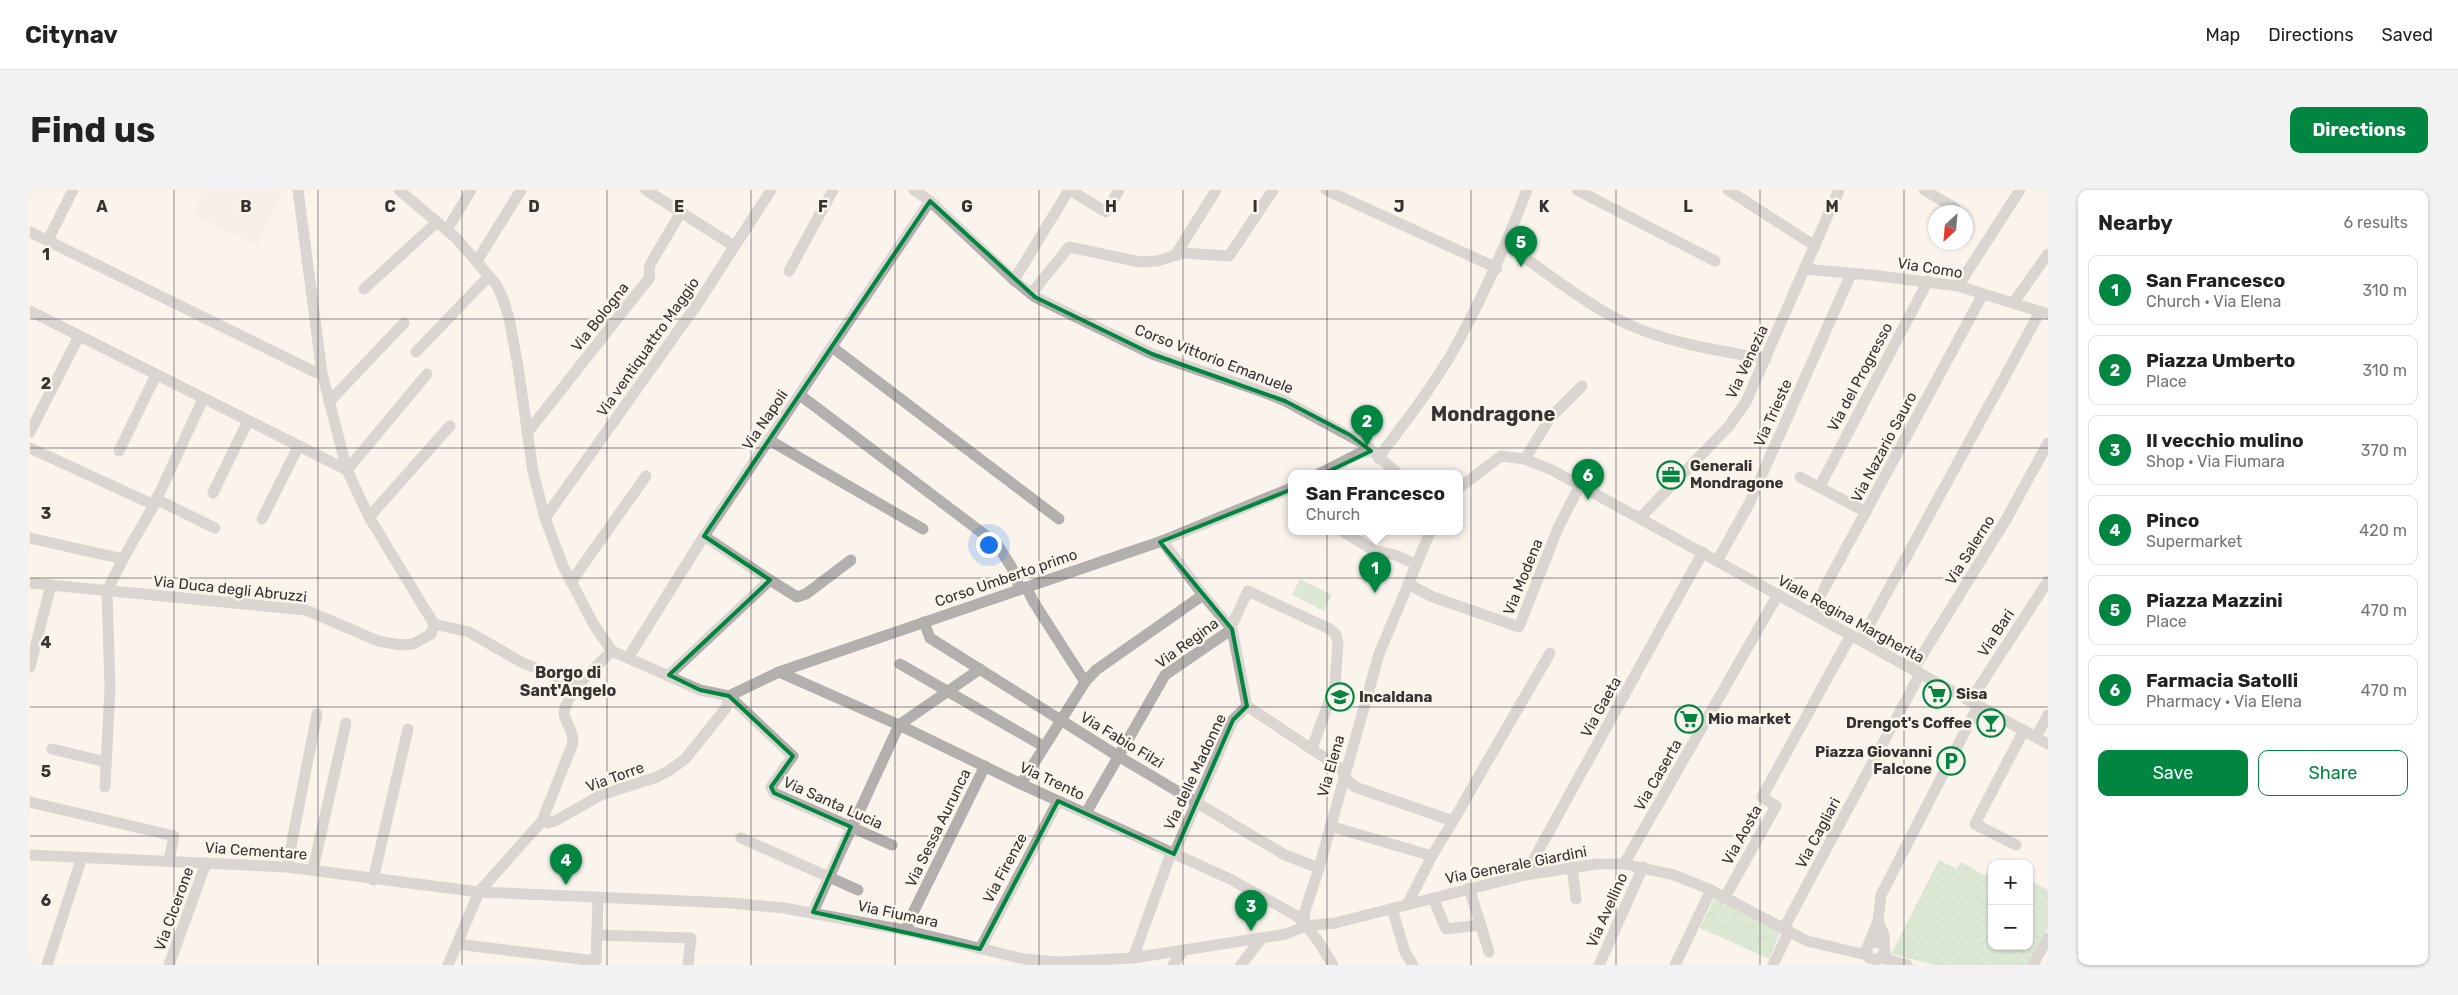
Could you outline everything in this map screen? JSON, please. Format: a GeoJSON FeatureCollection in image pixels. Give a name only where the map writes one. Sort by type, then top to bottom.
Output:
{"type":"FeatureCollection","features":[{"type":"Feature","properties":{"kind":"street"},"geometry":{"type":"LineString","coordinates":[[48,240],[72,190]]}},
{"type":"Feature","properties":{"kind":"street"},"geometry":{"type":"LineString","coordinates":[[298,190],[322,373],[347,470],[370,517],[434,624],[470,632],[522,663],[578,685]]}},
{"type":"Feature","properties":{"kind":"street"},"geometry":{"type":"LineString","coordinates":[[399,190],[447,230],[489,276],[499,291],[509,318],[533,472],[545,518],[571,582],[594,625],[612,650],[700,690],[730,696]]}},
{"type":"Feature","properties":{"kind":"street"},"geometry":{"type":"LineString","coordinates":[[447,230],[471,190]]}},
{"type":"Feature","properties":{"kind":"street"},"geometry":{"type":"LineString","coordinates":[[477,262],[521,190]]}},
{"type":"Feature","properties":{"kind":"street"},"geometry":{"type":"LineString","coordinates":[[646,190],[734,246]]}},
{"type":"Feature","properties":{"kind":"street","name":"Via ventiquattro Maggio"},"geometry":{"type":"LineString","coordinates":[[545,518],[657,363],[771,190]]}},
{"type":"Feature","properties":{"kind":"street"},"geometry":{"type":"LineString","coordinates":[[789,271],[833,190]]}},
{"type":"Feature","properties":{"kind":"street","name":"Corso Vittorio Emanuele"},"geometry":{"type":"LineString","coordinates":[[914,190],[930,200],[1031,294],[1152,354],[1285,401],[1350,435],[1393,470]]}},
{"type":"Feature","properties":{"kind":"street"},"geometry":{"type":"LineString","coordinates":[[1014,280],[1070,190],[1106,212],[1119,190]]}},
{"type":"Feature","properties":{"kind":"street"},"geometry":{"type":"LineString","coordinates":[[1176,254],[1216,190]]}},
{"type":"Feature","properties":{"kind":"street"},"geometry":{"type":"LineString","coordinates":[[1031,294],[1069,247],[1140,262],[1157,261],[1176,254],[1194,253],[1229,256],[1273,190]]}},
{"type":"Feature","properties":{"kind":"street"},"geometry":{"type":"LineString","coordinates":[[1326,190],[1496,268]]}},
{"type":"Feature","properties":{"kind":"street"},"geometry":{"type":"LineString","coordinates":[[1327,470],[1358,454],[1375,454],[1419,404],[1458,344],[1506,246],[1527,190]]}},
{"type":"Feature","properties":{"kind":"street"},"geometry":{"type":"LineString","coordinates":[[1577,190],[1715,261]]}},
{"type":"Feature","properties":{"kind":"street"},"geometry":{"type":"LineString","coordinates":[[1728,190],[1815,246]]}},
{"type":"Feature","properties":{"kind":"street","name":"Via Venezia"},"geometry":{"type":"LineString","coordinates":[[1640,518],[1730,426],[1746,402],[1838,190]]}},
{"type":"Feature","properties":{"kind":"street"},"geometry":{"type":"LineString","coordinates":[[1924,190],[1950,205]]}},
{"type":"Feature","properties":{"kind":"street"},"geometry":{"type":"LineString","coordinates":[[1958,286],[2020,190]]}},
{"type":"Feature","properties":{"kind":"street","name":"Via Napoli"},"geometry":{"type":"LineString","coordinates":[[628,658],[704,536],[930,200]]}},
{"type":"Feature","properties":{"kind":"street","name":"Via Bologna"},"geometry":{"type":"LineString","coordinates":[[527,433],[650,277],[649,268],[651,263],[681,212]]}},
{"type":"Feature","properties":{"kind":"street"},"geometry":{"type":"LineString","coordinates":[[364,289],[437,222]]}},
{"type":"Feature","properties":{"kind":"street"},"geometry":{"type":"LineString","coordinates":[[30,232],[315,372],[322,373]]}},
{"type":"Feature","properties":{"kind":"street"},"geometry":{"type":"LineString","coordinates":[[1506,246],[1541,268],[1598,309],[1638,329],[1679,342],[1766,359]]}},
{"type":"Feature","properties":{"kind":"street"},"geometry":{"type":"LineString","coordinates":[[2013,303],[2048,254]]}},
{"type":"Feature","properties":{"kind":"street","name":"Via Como"},"geometry":{"type":"LineString","coordinates":[[1804,269],[1928,281],[1958,286],[2044,313]]}},
{"type":"Feature","properties":{"kind":"street","name":"Via Trieste"},"geometry":{"type":"LineString","coordinates":[[1717,561],[1749,504],[1851,274]]}},
{"type":"Feature","properties":{"kind":"street"},"geometry":{"type":"LineString","coordinates":[[416,352],[489,276]]}},
{"type":"Feature","properties":{"kind":"street","name":"Via del Progresso"},"geometry":{"type":"LineString","coordinates":[[1820,486],[1928,281]]}},
{"type":"Feature","properties":{"kind":"street","name":"Via Nazario Sauro"},"geometry":{"type":"LineString","coordinates":[[1811,614],[1983,294]]}},
{"type":"Feature","properties":{"kind":"street"},"geometry":{"type":"LineString","coordinates":[[30,311],[347,470]]}},
{"type":"Feature","properties":{"kind":"street"},"geometry":{"type":"LineString","coordinates":[[1856,637],[2044,313]]}},
{"type":"Feature","properties":{"kind":"street"},"geometry":{"type":"LineString","coordinates":[[329,402],[404,323]]}},
{"type":"Feature","properties":{"kind":"street"},"geometry":{"type":"LineString","coordinates":[[30,432],[79,336]]}},
{"type":"Feature","properties":{"kind":"street"},"geometry":{"type":"LineString","coordinates":[[832,347],[1059,519]]}},
{"type":"Feature","properties":{"kind":"street"},"geometry":{"type":"LineString","coordinates":[[347,470],[427,374]]}},
{"type":"Feature","properties":{"kind":"street"},"geometry":{"type":"LineString","coordinates":[[119,451],[156,375]]}},
{"type":"Feature","properties":{"kind":"street"},"geometry":{"type":"LineString","coordinates":[[1525,459],[1550,418],[1582,386]]}},
{"type":"Feature","properties":{"kind":"street"},"geometry":{"type":"LineString","coordinates":[[800,395],[998,544],[1023,588],[1085,682]]}},
{"type":"Feature","properties":{"kind":"street"},"geometry":{"type":"LineString","coordinates":[[105,787],[110,687],[107,591],[155,502],[203,399]]}},
{"type":"Feature","properties":{"kind":"street"},"geometry":{"type":"LineString","coordinates":[[214,493],[248,421]]}},
{"type":"Feature","properties":{"kind":"street"},"geometry":{"type":"LineString","coordinates":[[370,517],[450,426]]}},
{"type":"Feature","properties":{"kind":"street"},"geometry":{"type":"LineString","coordinates":[[769,440],[923,528]]}},
{"type":"Feature","properties":{"kind":"street","name":"Via Salerno"},"geometry":{"type":"LineString","coordinates":[[1916,672],[2007,518],[2048,443]]}},
{"type":"Feature","properties":{"kind":"street"},"geometry":{"type":"LineString","coordinates":[[262,519],[298,447]]}},
{"type":"Feature","properties":{"kind":"street"},"geometry":{"type":"LineString","coordinates":[[30,448],[215,528]]}},
{"type":"Feature","properties":{"kind":"street"},"geometry":{"type":"LineString","coordinates":[[1463,485],[1501,456],[1525,459],[1580,485],[1640,518]]}},
{"type":"Feature","properties":{"kind":"street"},"geometry":{"type":"LineString","coordinates":[[571,582],[646,476]]}},
{"type":"Feature","properties":{"kind":"street"},"geometry":{"type":"LineString","coordinates":[[1800,477],[1866,512]]}},
{"type":"Feature","properties":{"kind":"street","name":"Via Modena"},"geometry":{"type":"LineString","coordinates":[[1408,584],[1433,597],[1519,627],[1558,528],[1580,485]]}},
{"type":"Feature","properties":{"kind":"street","name":"Corso Umberto primo"},"geometry":{"type":"LineString","coordinates":[[730,696],[779,672],[1162,541],[1288,493]]}},
{"type":"Feature","properties":{"kind":"street","name":"Viale Regina Margherita"},"geometry":{"type":"LineString","coordinates":[[1640,518],[1703,552],[1777,596],[1856,637],[2048,744]]}},
{"type":"Feature","properties":{"kind":"street"},"geometry":{"type":"LineString","coordinates":[[1349,535],[1373,550],[1395,554],[1416,564]]}},
{"type":"Feature","properties":{"kind":"street","name":"Via Elena"},"geometry":{"type":"LineString","coordinates":[[1306,926],[1304,914],[1319,868],[1379,654],[1429,535]]}},
{"type":"Feature","properties":{"kind":"street"},"geometry":{"type":"LineString","coordinates":[[704,536],[797,597],[806,594],[851,560]]}},
{"type":"Feature","properties":{"kind":"street"},"geometry":{"type":"LineString","coordinates":[[30,538],[123,559]]}},
{"type":"Feature","properties":{"kind":"street"},"geometry":{"type":"LineString","coordinates":[[1162,541],[1203,595],[1232,628],[1247,706],[1340,768],[1355,787],[1453,821]]}},
{"type":"Feature","properties":{"kind":"street","name":"Via Gaeta"},"geometry":{"type":"LineString","coordinates":[[1525,875],[1703,552]]}},
{"type":"Feature","properties":{"kind":"street"},"geometry":{"type":"LineString","coordinates":[[669,675],[770,580]]}},
{"type":"Feature","properties":{"kind":"street","name":"Via Bari"},"geometry":{"type":"LineString","coordinates":[[1876,956],[1881,895],[1974,703],[2048,581]]}},
{"type":"Feature","properties":{"kind":"street","name":"Via Duca degli Abruzzi"},"geometry":{"type":"LineString","coordinates":[[30,583],[306,610],[378,641],[401,645],[413,644],[431,634],[434,624]]}},
{"type":"Feature","properties":{"kind":"street"},"geometry":{"type":"LineString","coordinates":[[30,667],[51,585]]}},
{"type":"Feature","properties":{"kind":"street"},"geometry":{"type":"LineString","coordinates":[[1232,628],[1248,591],[1330,629],[1336,635],[1338,642],[1335,686],[1312,748]]}},
{"type":"Feature","properties":{"kind":"street"},"geometry":{"type":"LineString","coordinates":[[1021,784],[1043,746],[1085,682],[1096,670],[1203,595]]}},
{"type":"Feature","properties":{"kind":"street","name":"Via Caserta"},"geometry":{"type":"LineString","coordinates":[[1624,864],[1777,596]]}},
{"type":"Feature","properties":{"kind":"street","name":"Via Fabio Filzi"},"geometry":{"type":"LineString","coordinates":[[924,622],[930,638],[1060,720],[1285,855],[1319,868]]}},
{"type":"Feature","properties":{"kind":"street","name":"Via Regina"},"geometry":{"type":"LineString","coordinates":[[1086,813],[1165,675],[1232,628]]}},
{"type":"Feature","properties":{"kind":"street","name":"Via Aosta"},"geometry":{"type":"LineString","coordinates":[[1725,897],[1776,806],[1762,797],[1856,637]]}},
{"type":"Feature","properties":{"kind":"street"},"geometry":{"type":"LineString","coordinates":[[448,965],[479,892],[542,821],[573,743],[573,732],[564,714],[578,685],[612,650]]}},
{"type":"Feature","properties":{"kind":"street"},"geometry":{"type":"LineString","coordinates":[[1407,905],[1432,856],[1550,653]]}},
{"type":"Feature","properties":{"kind":"street"},"geometry":{"type":"LineString","coordinates":[[900,664],[1043,746]]}},
{"type":"Feature","properties":{"kind":"street"},"geometry":{"type":"LineString","coordinates":[[813,912],[899,725],[980,669]]}},
{"type":"Feature","properties":{"kind":"street","name":"Via Trento"},"geometry":{"type":"LineString","coordinates":[[779,672],[899,725],[1021,784],[1230,879],[1297,916],[1333,965]]}},
{"type":"Feature","properties":{"kind":"street","name":"Via Cagliari"},"geometry":{"type":"LineString","coordinates":[[1773,965],[1786,929],[1916,672]]}},
{"type":"Feature","properties":{"kind":"street","name":"Via Torre"},"geometry":{"type":"LineString","coordinates":[[542,821],[548,823],[555,821],[601,795],[657,777],[670,770],[685,759],[726,708],[730,696]]}},
{"type":"Feature","properties":{"kind":"street","name":"Via Santa Lucia"},"geometry":{"type":"LineString","coordinates":[[730,696],[793,756],[771,787],[771,790],[892,845]]}},
{"type":"Feature","properties":{"kind":"street","name":"Via delle Madonne"},"geometry":{"type":"LineString","coordinates":[[1132,958],[1172,853],[1233,720],[1247,706]]}},
{"type":"Feature","properties":{"kind":"street"},"geometry":{"type":"LineString","coordinates":[[287,867],[317,714]]}},
{"type":"Feature","properties":{"kind":"street"},"geometry":{"type":"LineString","coordinates":[[2036,737],[2048,715]]}},
{"type":"Feature","properties":{"kind":"street"},"geometry":{"type":"LineString","coordinates":[[313,869],[346,723]]}},
{"type":"Feature","properties":{"kind":"street"},"geometry":{"type":"LineString","coordinates":[[373,880],[408,729]]}},
{"type":"Feature","properties":{"kind":"street"},"geometry":{"type":"LineString","coordinates":[[2016,846],[1975,824],[2024,730]]}},
{"type":"Feature","properties":{"kind":"street"},"geometry":{"type":"LineString","coordinates":[[52,749],[106,762]]}},
{"type":"Feature","properties":{"kind":"street","name":"Via Sessa Aurunca"},"geometry":{"type":"LineString","coordinates":[[909,931],[908,923],[912,914],[985,766]]}},
{"type":"Feature","properties":{"kind":"street","name":"Via Firenze"},"geometry":{"type":"LineString","coordinates":[[980,949],[1058,801]]}},
{"type":"Feature","properties":{"kind":"street"},"geometry":{"type":"LineString","coordinates":[[30,802],[174,836],[169,860]]}},
{"type":"Feature","properties":{"kind":"street"},"geometry":{"type":"LineString","coordinates":[[1330,826],[1432,856]]}},
{"type":"Feature","properties":{"kind":"street"},"geometry":{"type":"LineString","coordinates":[[741,838],[858,890]]}},
{"type":"Feature","properties":{"kind":"street","name":"Via Cementare"},"geometry":{"type":"LineString","coordinates":[[30,855],[169,860],[313,869],[373,880],[479,892]]}},
{"type":"Feature","properties":{"kind":"street"},"geometry":{"type":"LineString","coordinates":[[47,965],[82,857]]}},
{"type":"Feature","properties":{"kind":"street","name":"Via CIcerone"},"geometry":{"type":"LineString","coordinates":[[169,965],[206,863]]}},
{"type":"Feature","properties":{"kind":"street","name":"Via Generale Giardini"},"geometry":{"type":"LineString","coordinates":[[1306,926],[1335,923],[1525,875],[1597,864],[1624,864],[1643,866],[1674,875],[1711,890],[1807,941],[1876,956],[1906,965]]}},
{"type":"Feature","properties":{"kind":"street","name":"Via Avellino"},"geometry":{"type":"LineString","coordinates":[[1599,965],[1643,866]]}},
{"type":"Feature","properties":{"kind":"street"},"geometry":{"type":"LineString","coordinates":[[1572,867],[1576,898]]}},
{"type":"Feature","properties":{"kind":"street"},"geometry":{"type":"LineString","coordinates":[[1469,888],[1489,952]]}},
{"type":"Feature","properties":{"kind":"street"},"geometry":{"type":"LineString","coordinates":[[1675,965],[1711,890]]}},
{"type":"Feature","properties":{"kind":"street","name":"Via Fiumara"},"geometry":{"type":"LineString","coordinates":[[479,892],[731,903],[813,912],[909,931],[980,949],[998,960],[1040,963],[1107,963],[1286,934],[1306,926]]}},
{"type":"Feature","properties":{"kind":"street"},"geometry":{"type":"LineString","coordinates":[[456,944],[596,961],[598,898]]}},
{"type":"Feature","properties":{"kind":"street"},"geometry":{"type":"LineString","coordinates":[[1433,898],[1446,929],[1481,925]]}},
{"type":"Feature","properties":{"kind":"street"},"geometry":{"type":"LineString","coordinates":[[1392,908],[1405,952],[1413,965]]}},
{"type":"Feature","properties":{"kind":"street"},"geometry":{"type":"LineString","coordinates":[[598,935],[691,938],[688,965]]}},
{"type":"Feature","properties":{"kind":"street"},"geometry":{"type":"LineString","coordinates":[[1241,965],[1262,938]]}},
{"type":"Feature","properties":{"kind":"street"},"geometry":{"type":"LineString","coordinates":[[2033,965],[2048,938]]}},
{"type":"Feature","properties":{"kind":"street"},"geometry":{"type":"LineString","coordinates":[[1173,965],[1182,952]]}},
{"type":"Feature","properties":{"kind":"highlighted area"},"geometry":{"type":"Polygon","coordinates":[[[930,201],[1035,297],[1152,354],[1285,401],[1350,435],[1371,451],[1285,492],[1160,542],[1232,629],[1247,706],[1233,720],[1174,854],[1058,801],[980,949],[813,912],[851,827],[774,793],[771,787],[793,756],[729,696],[700,690],[669,675],[770,580],[704,536],[930,201]]]}},
{"type":"Feature","properties":{"kind":"shaded area"},"geometry":{"type":"Polygon","coordinates":[[[204,190],[283,190],[257,245],[192,215],[204,190]]]}},
{"type":"Feature","properties":{"kind":"green space"},"geometry":{"type":"Polygon","coordinates":[[[1300,579],[1332,595],[1324,611],[1292,595],[1300,579]]]}},
{"type":"Feature","properties":{"kind":"green space"},"geometry":{"type":"Polygon","coordinates":[[[1939,860],[1957,869],[1961,862],[1986,876],[1988,873],[1988,950],[2033,950],[2033,882],[2048,890],[2048,928],[2027,965],[1935,965],[1891,954],[1939,860]]]}},
{"type":"Feature","properties":{"kind":"green space"},"geometry":{"type":"Polygon","coordinates":[[[1715,897],[1780,933],[1769,959],[1700,928],[1715,897]]]}},
{"type":"Feature","properties":{"kind":"place","name":"Piazza Mazzini"},"geometry":{"type":"Point","coordinates":[1521,267]}},
{"type":"Feature","properties":{"kind":"place","name":"Piazza Umberto"},"geometry":{"type":"Point","coordinates":[1367,446]}},
{"type":"Feature","properties":{"kind":"place","name":"Generali Mondragone"},"geometry":{"type":"Point","coordinates":[1671,475]}},
{"type":"Feature","properties":{"kind":"place","name":"Farmacia Satolli"},"geometry":{"type":"Point","coordinates":[1588,500]}},
{"type":"Feature","properties":{"kind":"place","name":"San Francesco"},"geometry":{"type":"Point","coordinates":[1375,593]}},
{"type":"Feature","properties":{"kind":"place","name":"Sisa"},"geometry":{"type":"Point","coordinates":[1937,694]}},
{"type":"Feature","properties":{"kind":"place","name":"Incaldana"},"geometry":{"type":"Point","coordinates":[1340,697]}},
{"type":"Feature","properties":{"kind":"place","name":"Mio market"},"geometry":{"type":"Point","coordinates":[1689,719]}},
{"type":"Feature","properties":{"kind":"place","name":"Drengot's Coffee"},"geometry":{"type":"Point","coordinates":[1991,723]}},
{"type":"Feature","properties":{"kind":"place","name":"Piazza Giovanni Falcone"},"geometry":{"type":"Point","coordinates":[1951,761]}},
{"type":"Feature","properties":{"kind":"place","name":"Pinco"},"geometry":{"type":"Point","coordinates":[566,885]}},
{"type":"Feature","properties":{"kind":"place","name":"Il vecchio mulino"},"geometry":{"type":"Point","coordinates":[1251,931]}},
{"type":"Feature","properties":{"kind":"district","name":"Mondragone"},"geometry":{"type":"Point","coordinates":[1493,414]}},
{"type":"Feature","properties":{"kind":"district","name":"Borgo di Sant'Angelo"},"geometry":{"type":"Point","coordinates":[568,681]}}]}
